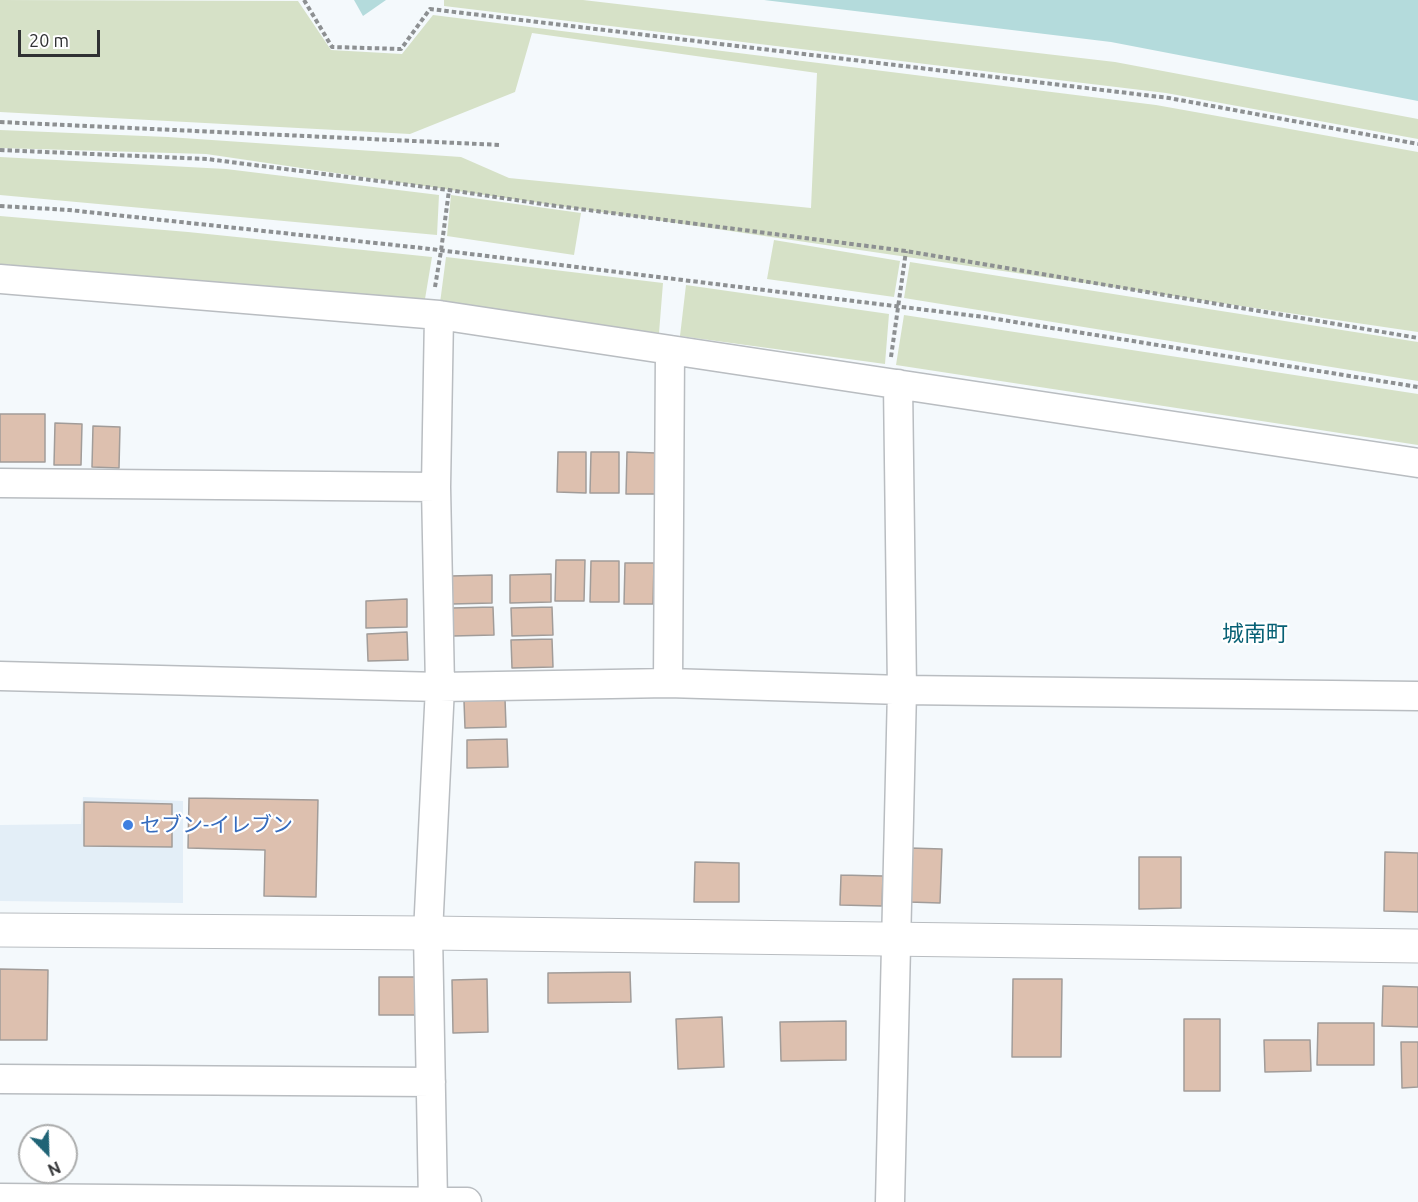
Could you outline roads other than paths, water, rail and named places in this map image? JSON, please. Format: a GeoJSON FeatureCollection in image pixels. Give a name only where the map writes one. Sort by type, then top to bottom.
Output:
{"type":"FeatureCollection","features":[{"type":"Feature","properties":{"kind":"street"},"geometry":{"type":"LineString","coordinates":[[0,279],[435,315],[1418,463]]}},
{"type":"Feature","properties":{"kind":"street"},"geometry":{"type":"LineString","coordinates":[[433,1201],[428,933],[440,687],[435,315]]}},
{"type":"Feature","properties":{"kind":"street"},"geometry":{"type":"LineString","coordinates":[[668,684],[670,350]]}},
{"type":"Feature","properties":{"kind":"street"},"geometry":{"type":"LineString","coordinates":[[890,1202],[902,690],[893,383]]}},
{"type":"Feature","properties":{"kind":"street"},"geometry":{"type":"LineString","coordinates":[[0,483],[436,487]]}},
{"type":"Feature","properties":{"kind":"street"},"geometry":{"type":"LineString","coordinates":[[0,676],[440,687],[668,684],[902,690],[1418,696]]}},
{"type":"Feature","properties":{"kind":"street"},"geometry":{"type":"LineString","coordinates":[[0,930],[428,933],[1418,946]]}},
{"type":"Feature","properties":{"kind":"street"},"geometry":{"type":"LineString","coordinates":[[0,1078],[431,1082]]}},
{"type":"Feature","properties":{"kind":"street"},"geometry":{"type":"LineString","coordinates":[[0,1198],[467,1202]]}},
{"type":"Feature","properties":{"kind":"water"},"geometry":{"type":"Polygon","coordinates":[[[354,0],[386,0],[363,16],[354,0]]]}},
{"type":"Feature","properties":{"kind":"water"},"geometry":{"type":"Polygon","coordinates":[[[764,0],[1418,0],[1418,101],[1111,42],[764,0]]]}},
{"type":"Feature","properties":{"kind":"place","name":"セブン-イレブン"},"geometry":{"type":"Point","coordinates":[128,825]}},
{"type":"Feature","properties":{"kind":"district","name":"城南町"},"geometry":{"type":"Point","coordinates":[1255,634]}}]}
